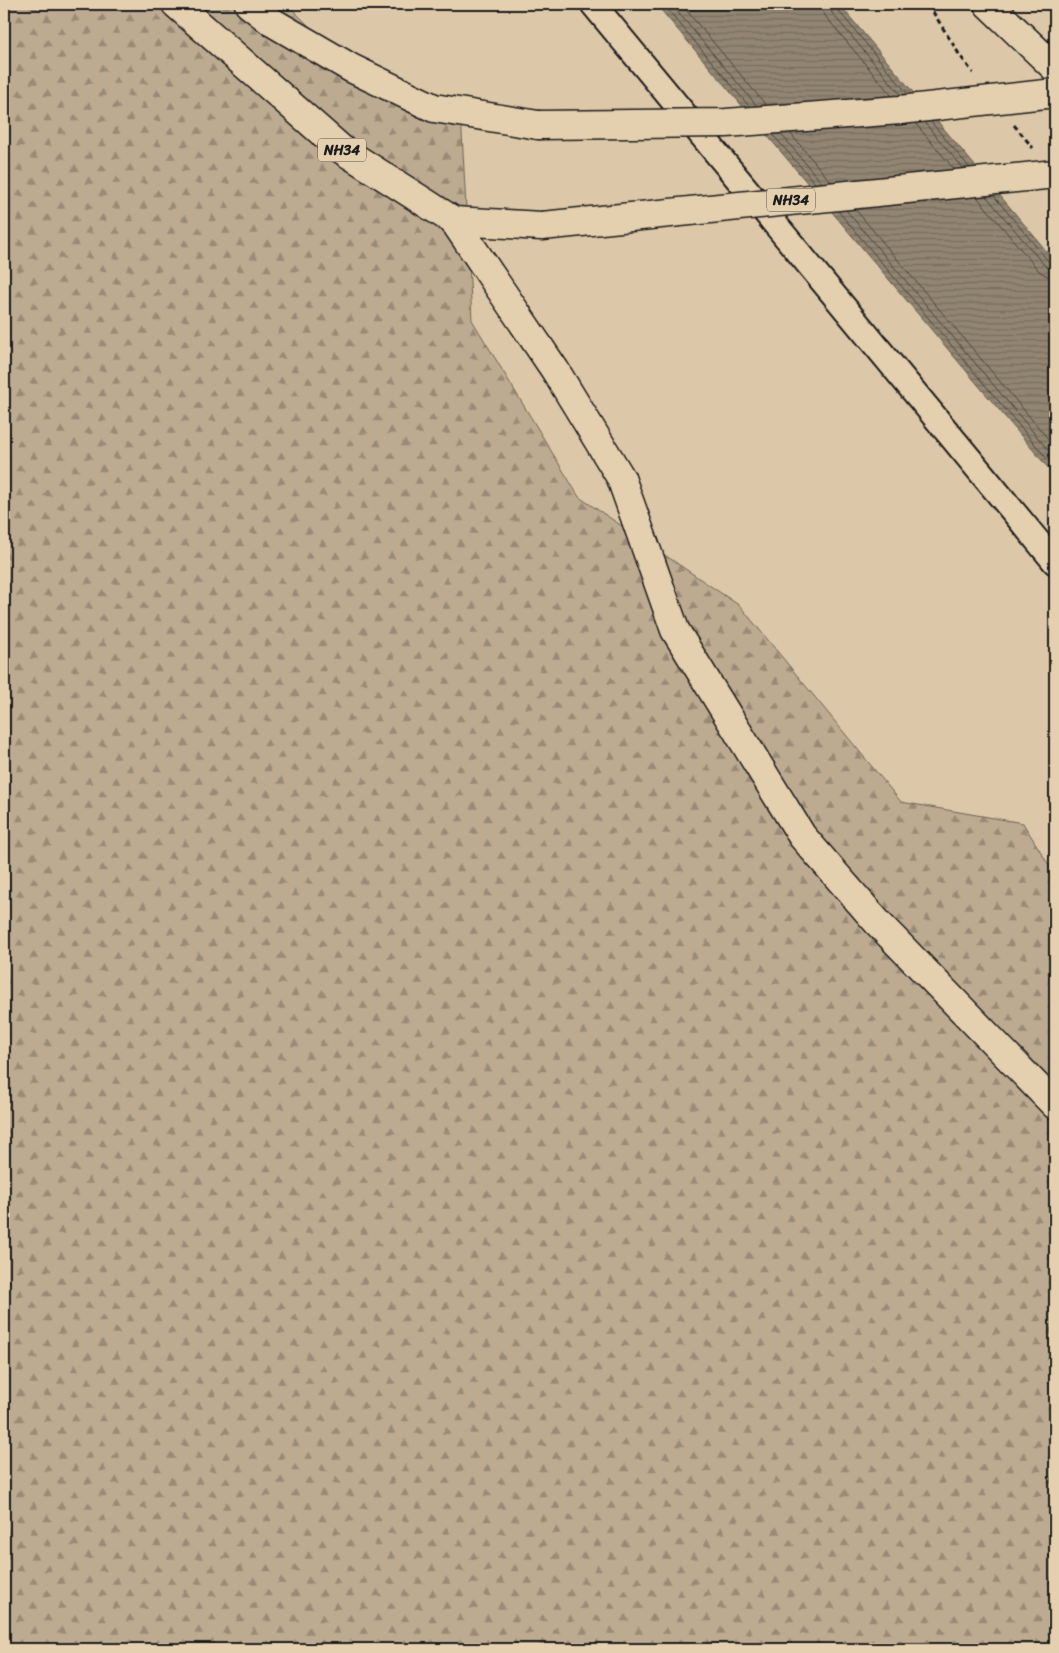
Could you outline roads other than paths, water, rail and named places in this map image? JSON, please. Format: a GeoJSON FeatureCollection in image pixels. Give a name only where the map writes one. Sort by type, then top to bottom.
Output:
{"type":"FeatureCollection","features":[{"type":"Feature","properties":{"kind":"main road","name":"NH34"},"geometry":{"type":"LineString","coordinates":[[176,4],[341,149],[454,221],[542,226],[1055,174]]}},
{"type":"Feature","properties":{"kind":"main road"},"geometry":{"type":"LineString","coordinates":[[249,4],[272,22],[351,68],[434,108],[538,126],[726,123],[900,110],[1055,93]]}},
{"type":"Feature","properties":{"kind":"main road"},"geometry":{"type":"LineString","coordinates":[[988,4],[1055,68]]}},
{"type":"Feature","properties":{"kind":"main road"},"geometry":{"type":"LineString","coordinates":[[454,221],[554,370],[620,478],[676,630],[802,836],[878,924],[1055,1105]]}},
{"type":"Feature","properties":{"kind":"street"},"geometry":{"type":"LineString","coordinates":[[593,4],[1055,562]]}},
{"type":"Feature","properties":{"kind":"water"},"geometry":{"type":"Polygon","coordinates":[[[656,4],[839,4],[1055,261],[1055,476],[656,4]]]}}]}
